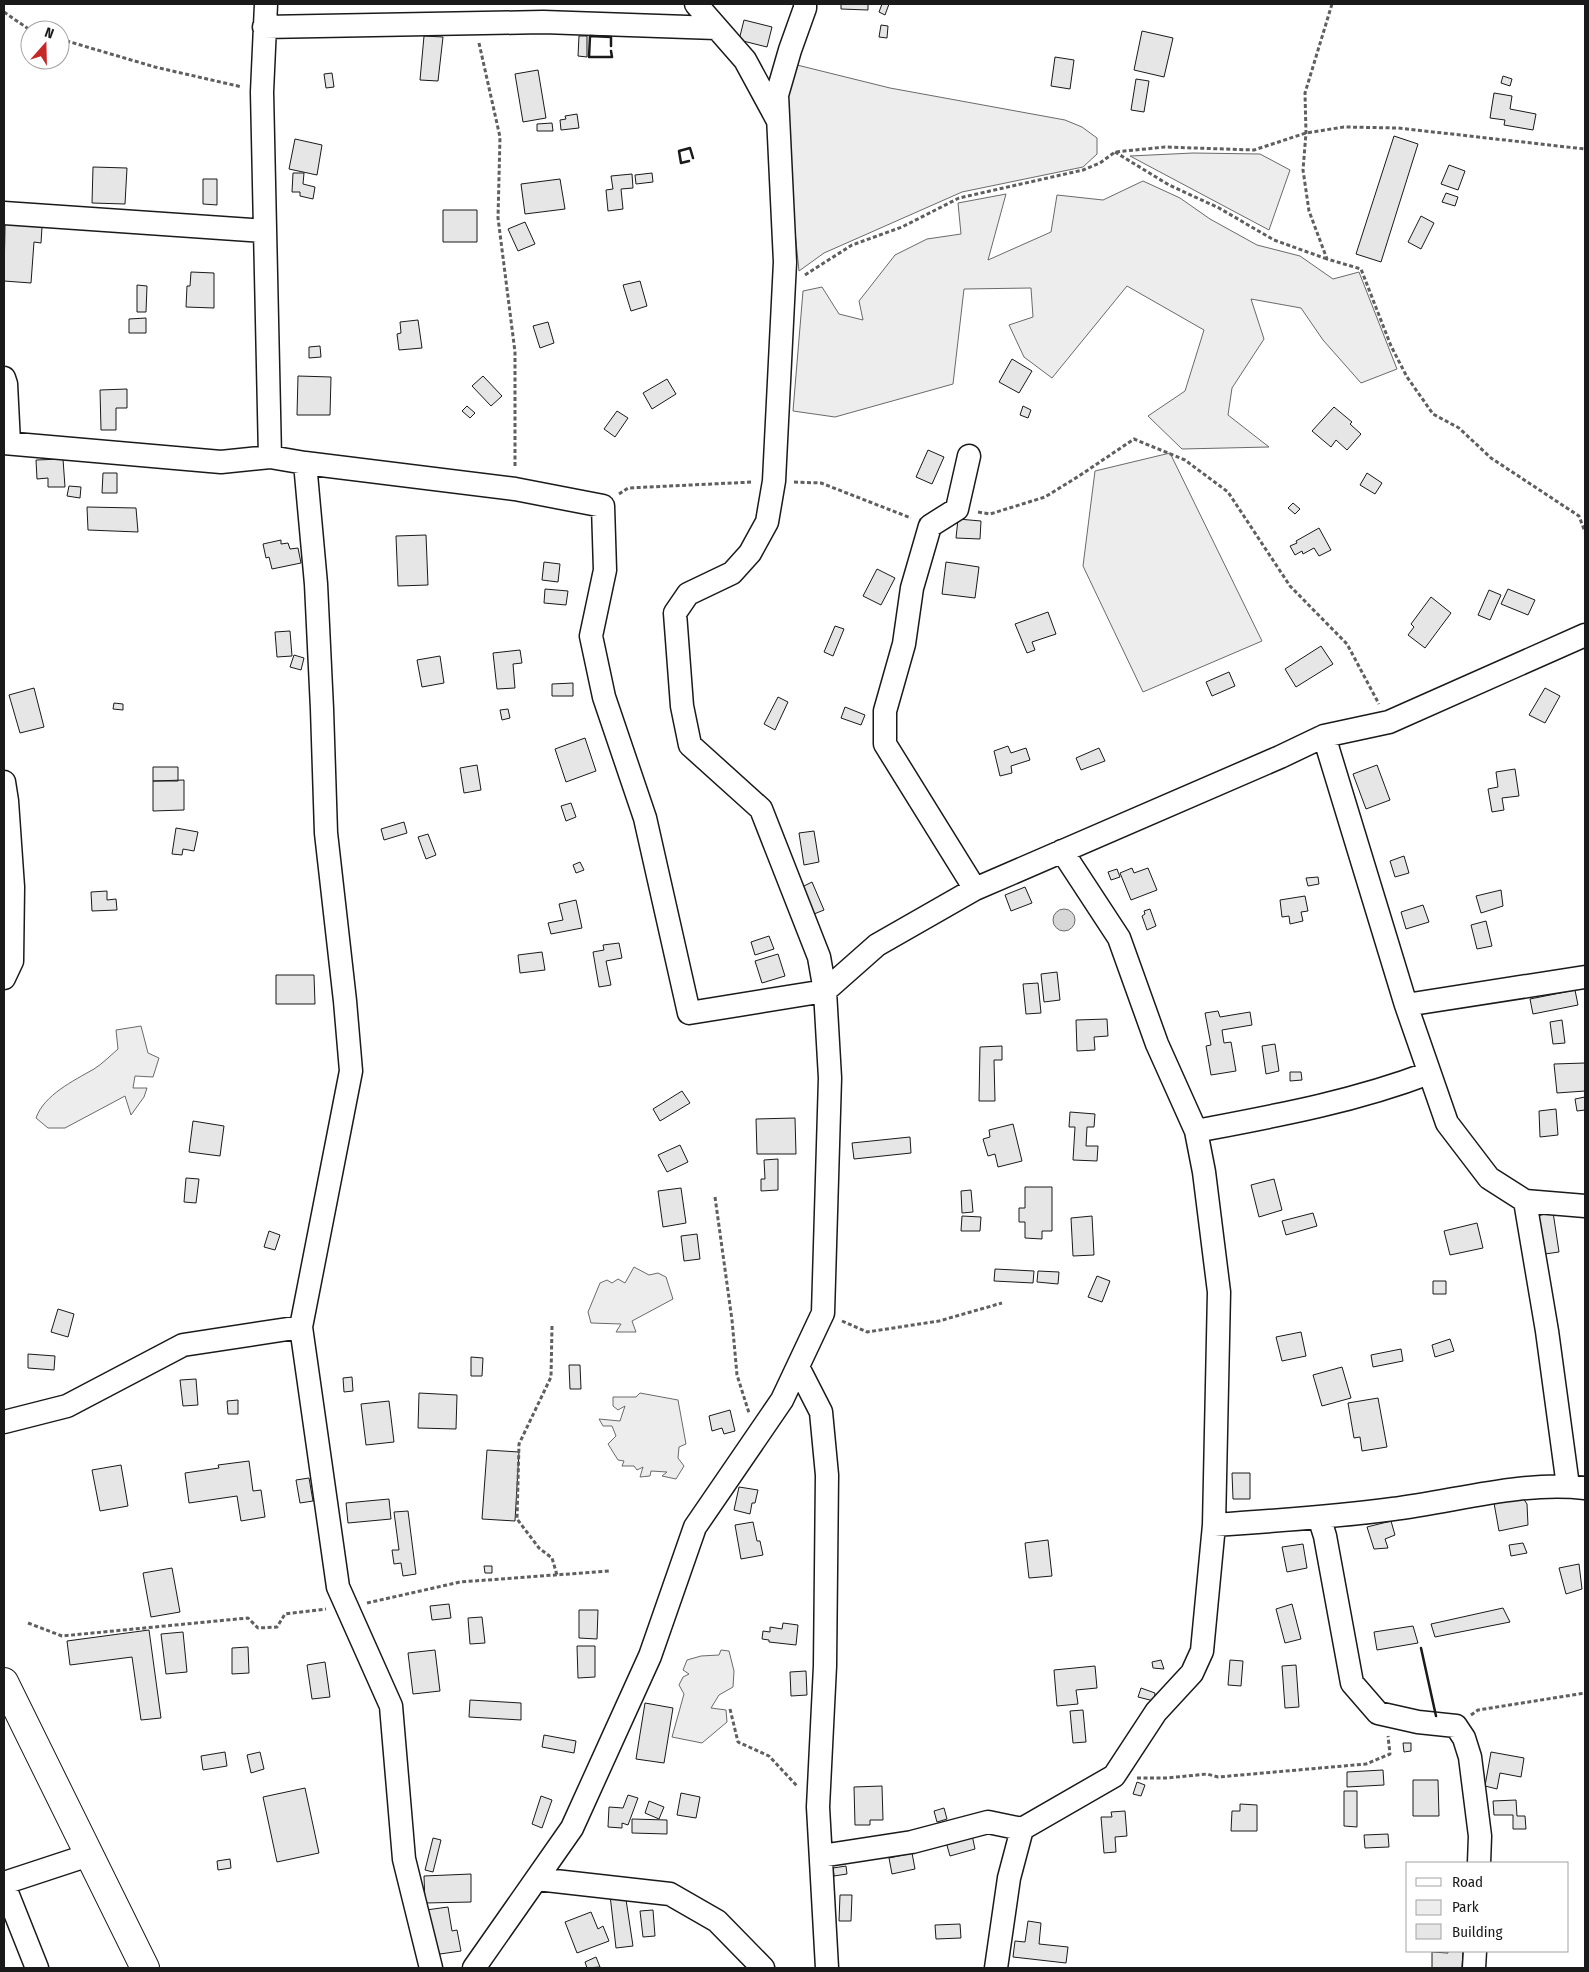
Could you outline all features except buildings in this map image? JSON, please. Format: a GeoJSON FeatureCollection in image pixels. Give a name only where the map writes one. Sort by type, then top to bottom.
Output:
{"type":"FeatureCollection","features":[{"type":"Feature","properties":{"kind":"main road"},"geometry":{"type":"LineString","coordinates":[[4,1682],[145,1968]]}},
{"type":"Feature","properties":{"kind":"street"},"geometry":{"type":"LineString","coordinates":[[266,4],[262,92],[270,457]]}},
{"type":"Feature","properties":{"kind":"street"},"geometry":{"type":"LineString","coordinates":[[696,4],[744,60],[777,119]]}},
{"type":"Feature","properties":{"kind":"street"},"geometry":{"type":"LineString","coordinates":[[474,1968],[572,1828],[650,1656],[695,1527],[782,1400],[823,1312],[830,1078],[826,991],[819,957],[761,810],[690,745],[682,706],[675,613],[688,594],[732,574],[750,553],[767,522],[774,481],[785,262],[777,95],[805,4]]}},
{"type":"Feature","properties":{"kind":"street"},"geometry":{"type":"LineString","coordinates":[[264,27],[543,22],[716,28]]}},
{"type":"Feature","properties":{"kind":"street"},"geometry":{"type":"LineString","coordinates":[[4,213],[265,230]]}},
{"type":"Feature","properties":{"kind":"street"},"geometry":{"type":"LineString","coordinates":[[4,378],[6,384],[6,443],[221,462],[270,457],[514,489],[603,506],[605,570],[591,636],[604,697],[645,818],[689,1013],[826,991],[877,945],[975,889],[1280,757],[1324,736],[1389,722],[1585,635]]}},
{"type":"Feature","properties":{"kind":"street"},"geometry":{"type":"LineString","coordinates":[[969,456],[957,509],[930,526],[912,588],[904,644],[885,711],[885,744],[975,889]]}},
{"type":"Feature","properties":{"kind":"street"},"geometry":{"type":"LineString","coordinates":[[305,463],[316,584],[326,833],[346,1001],[351,1071],[301,1327],[338,1587],[391,1706],[404,1858],[431,1968]]}},
{"type":"Feature","properties":{"kind":"street"},"geometry":{"type":"LineString","coordinates":[[1324,736],[1406,1005],[1447,1123],[1489,1178],[1525,1201],[1585,1206]]}},
{"type":"Feature","properties":{"kind":"street"},"geometry":{"type":"LineString","coordinates":[[4,782],[13,887],[12,962],[4,978]]}},
{"type":"Feature","properties":{"kind":"street"},"geometry":{"type":"LineString","coordinates":[[821,1856],[912,1842],[988,1822],[1022,1829],[1114,1776],[1156,1712],[1192,1673],[1202,1651],[1214,1525],[1220,1292],[1204,1172],[1196,1131],[1157,1044],[1120,938],[1062,851]]}},
{"type":"Feature","properties":{"kind":"street"},"geometry":{"type":"LineString","coordinates":[[1406,1005],[1585,977]]}},
{"type":"Feature","properties":{"kind":"street"},"geometry":{"type":"LineString","coordinates":[[1196,1131],[1322,1106],[1429,1073]]}},
{"type":"Feature","properties":{"kind":"street"},"geometry":{"type":"LineString","coordinates":[[1214,1525],[1394,1509],[1512,1488],[1577,1487],[1547,1331],[1525,1201]]}},
{"type":"Feature","properties":{"kind":"street"},"geometry":{"type":"LineString","coordinates":[[4,1422],[67,1406],[183,1345],[301,1327]]}},
{"type":"Feature","properties":{"kind":"street"},"geometry":{"type":"LineString","coordinates":[[798,1367],[821,1412],[827,1475],[825,1666],[818,1807],[827,1968]]}},
{"type":"Feature","properties":{"kind":"street"},"geometry":{"type":"LineString","coordinates":[[1319,1517],[1325,1536],[1352,1684],[1378,1713],[1418,1722],[1456,1726],[1464,1738],[1470,1757],[1480,1836],[1478,1862]]}},
{"type":"Feature","properties":{"kind":"street"},"geometry":{"type":"LineString","coordinates":[[996,1968],[1009,1878],[1022,1829]]}},
{"type":"Feature","properties":{"kind":"street"},"geometry":{"type":"LineString","coordinates":[[37,1968],[4,1884],[89,1855]]}},
{"type":"Feature","properties":{"kind":"street"},"geometry":{"type":"LineString","coordinates":[[537,1880],[670,1894],[717,1921],[763,1968]]}},
{"type":"Feature","properties":{"kind":"street"},"geometry":{"type":"LineString","coordinates":[[1474,1968],[1475,1952]]}},
{"type":"Feature","properties":{"kind":"path"},"geometry":{"type":"LineString","coordinates":[[1327,259],[1309,212],[1303,170],[1306,133],[1305,93],[1332,4]]}},
{"type":"Feature","properties":{"kind":"path"},"geometry":{"type":"LineString","coordinates":[[4,12],[20,23]]}},
{"type":"Feature","properties":{"kind":"path"},"geometry":{"type":"LineString","coordinates":[[474,24],[500,136],[498,218],[516,352],[514,489]]}},
{"type":"Feature","properties":{"kind":"path"},"geometry":{"type":"LineString","coordinates":[[70,42],[155,67],[262,92]]}},
{"type":"Feature","properties":{"kind":"path"},"geometry":{"type":"LineString","coordinates":[[784,289],[852,245],[902,227],[958,198],[1083,170],[1100,163],[1115,152],[1165,147],[1254,150],[1306,133],[1344,127],[1398,128],[1585,149]]}},
{"type":"Feature","properties":{"kind":"path"},"geometry":{"type":"LineString","coordinates":[[1115,152],[1168,185],[1219,208],[1274,240],[1327,259],[1360,268],[1391,346],[1407,377],[1433,414],[1459,428],[1491,458],[1579,516],[1585,532]]}},
{"type":"Feature","properties":{"kind":"path"},"geometry":{"type":"LineString","coordinates":[[957,509],[990,514],[1045,497],[1134,439],[1185,460],[1228,492],[1290,586],[1347,644],[1389,722]]}},
{"type":"Feature","properties":{"kind":"path"},"geometry":{"type":"LineString","coordinates":[[603,506],[628,488],[774,481],[822,483],[930,526]]}},
{"type":"Feature","properties":{"kind":"path"},"geometry":{"type":"LineString","coordinates":[[715,1197],[732,1320],[737,1375],[756,1437]]}},
{"type":"Feature","properties":{"kind":"path"},"geometry":{"type":"LineString","coordinates":[[823,1312],[867,1332],[939,1322],[1002,1303]]}},
{"type":"Feature","properties":{"kind":"path"},"geometry":{"type":"LineString","coordinates":[[552,1326],[551,1377],[520,1444],[517,1519],[539,1548],[552,1558],[557,1575]]}},
{"type":"Feature","properties":{"kind":"path"},"geometry":{"type":"LineString","coordinates":[[28,1623],[62,1636],[248,1618],[258,1628],[277,1627],[285,1614],[369,1603],[460,1582],[609,1570]]}},
{"type":"Feature","properties":{"kind":"path"},"geometry":{"type":"LineString","coordinates":[[1456,1726],[1478,1710],[1585,1693]]}},
{"type":"Feature","properties":{"kind":"path"},"geometry":{"type":"LineString","coordinates":[[730,1708],[738,1742],[769,1756]]}},
{"type":"Feature","properties":{"kind":"path"},"geometry":{"type":"LineString","coordinates":[[1114,1776],[1122,1778],[1166,1778],[1207,1774],[1218,1778],[1366,1764],[1390,1754]]}},
{"type":"Feature","properties":{"kind":"green space"},"geometry":{"type":"Polygon","coordinates":[[[793,64],[890,88],[1065,120],[1082,127],[1097,138],[1097,154],[1083,167],[962,192],[824,253],[799,271],[783,113],[793,64]]]}},
{"type":"Feature","properties":{"kind":"green space"},"geometry":{"type":"Polygon","coordinates":[[[1193,153],[1260,154],[1290,170],[1269,230],[1130,156],[1193,153]]]}},
{"type":"Feature","properties":{"kind":"green space"},"geometry":{"type":"Polygon","coordinates":[[[1143,181],[1180,198],[1210,219],[1257,245],[1300,256],[1333,279],[1359,272],[1397,369],[1361,383],[1323,340],[1301,308],[1251,299],[1264,339],[1232,388],[1228,415],[1269,447],[1182,449],[1148,416],[1185,391],[1204,330],[1127,286],[1052,378],[1024,357],[1009,325],[1033,317],[1031,288],[964,289],[953,384],[835,417],[793,411],[803,291],[822,287],[839,314],[863,320],[859,301],[895,255],[927,239],[961,234],[958,203],[1006,194],[988,260],[1051,232],[1057,195],[1103,200],[1143,181]]]}},
{"type":"Feature","properties":{"kind":"green space"},"geometry":{"type":"Polygon","coordinates":[[[1170,453],[1262,641],[1143,692],[1083,566],[1095,471],[1170,453]]]}},
{"type":"Feature","properties":{"kind":"green space"},"geometry":{"type":"Polygon","coordinates":[[[141,1026],[148,1053],[159,1058],[153,1077],[135,1076],[133,1088],[147,1088],[144,1097],[131,1115],[125,1096],[65,1128],[48,1128],[36,1118],[45,1102],[60,1089],[97,1067],[118,1049],[116,1030],[141,1026]]]}},
{"type":"Feature","properties":{"kind":"green space"},"geometry":{"type":"Polygon","coordinates":[[[634,1267],[649,1275],[658,1273],[666,1277],[673,1299],[632,1321],[636,1332],[616,1332],[621,1324],[591,1323],[588,1312],[600,1283],[607,1280],[612,1283],[618,1279],[625,1283],[634,1267]]]}},
{"type":"Feature","properties":{"kind":"green space"},"geometry":{"type":"Polygon","coordinates":[[[640,1393],[678,1400],[686,1444],[679,1447],[678,1458],[684,1466],[676,1479],[662,1476],[667,1472],[651,1471],[650,1476],[640,1477],[643,1467],[637,1470],[634,1466],[622,1466],[624,1461],[618,1460],[608,1444],[616,1436],[612,1426],[603,1426],[599,1419],[620,1421],[625,1406],[618,1410],[613,1406],[613,1397],[636,1397],[640,1393]]]}},
{"type":"Feature","properties":{"kind":"green space"},"geometry":{"type":"Polygon","coordinates":[[[721,1650],[729,1651],[734,1671],[733,1687],[719,1695],[711,1708],[726,1710],[727,1722],[702,1743],[672,1737],[684,1694],[679,1685],[683,1677],[689,1674],[683,1670],[687,1660],[701,1656],[719,1655],[721,1650]]]}},
{"type":"Feature","properties":{"kind":"shaded area"},"geometry":{"type":"Polygon","coordinates":[[[1064,909],[1072,912],[1075,920],[1072,928],[1064,931],[1056,928],[1053,920],[1056,912],[1064,909]]]}},
{"type":"Feature","properties":{"kind":"wall"},"geometry":{"type":"LineString","coordinates":[[611,46],[611,37],[590,36],[589,57],[612,57],[611,51]]}},
{"type":"Feature","properties":{"kind":"wall"},"geometry":{"type":"LineString","coordinates":[[689,161],[681,163],[679,151],[690,148],[693,158]]}},
{"type":"Feature","properties":{"kind":"wall"},"geometry":{"type":"LineString","coordinates":[[1421,1648],[1436,1716]]}}]}
